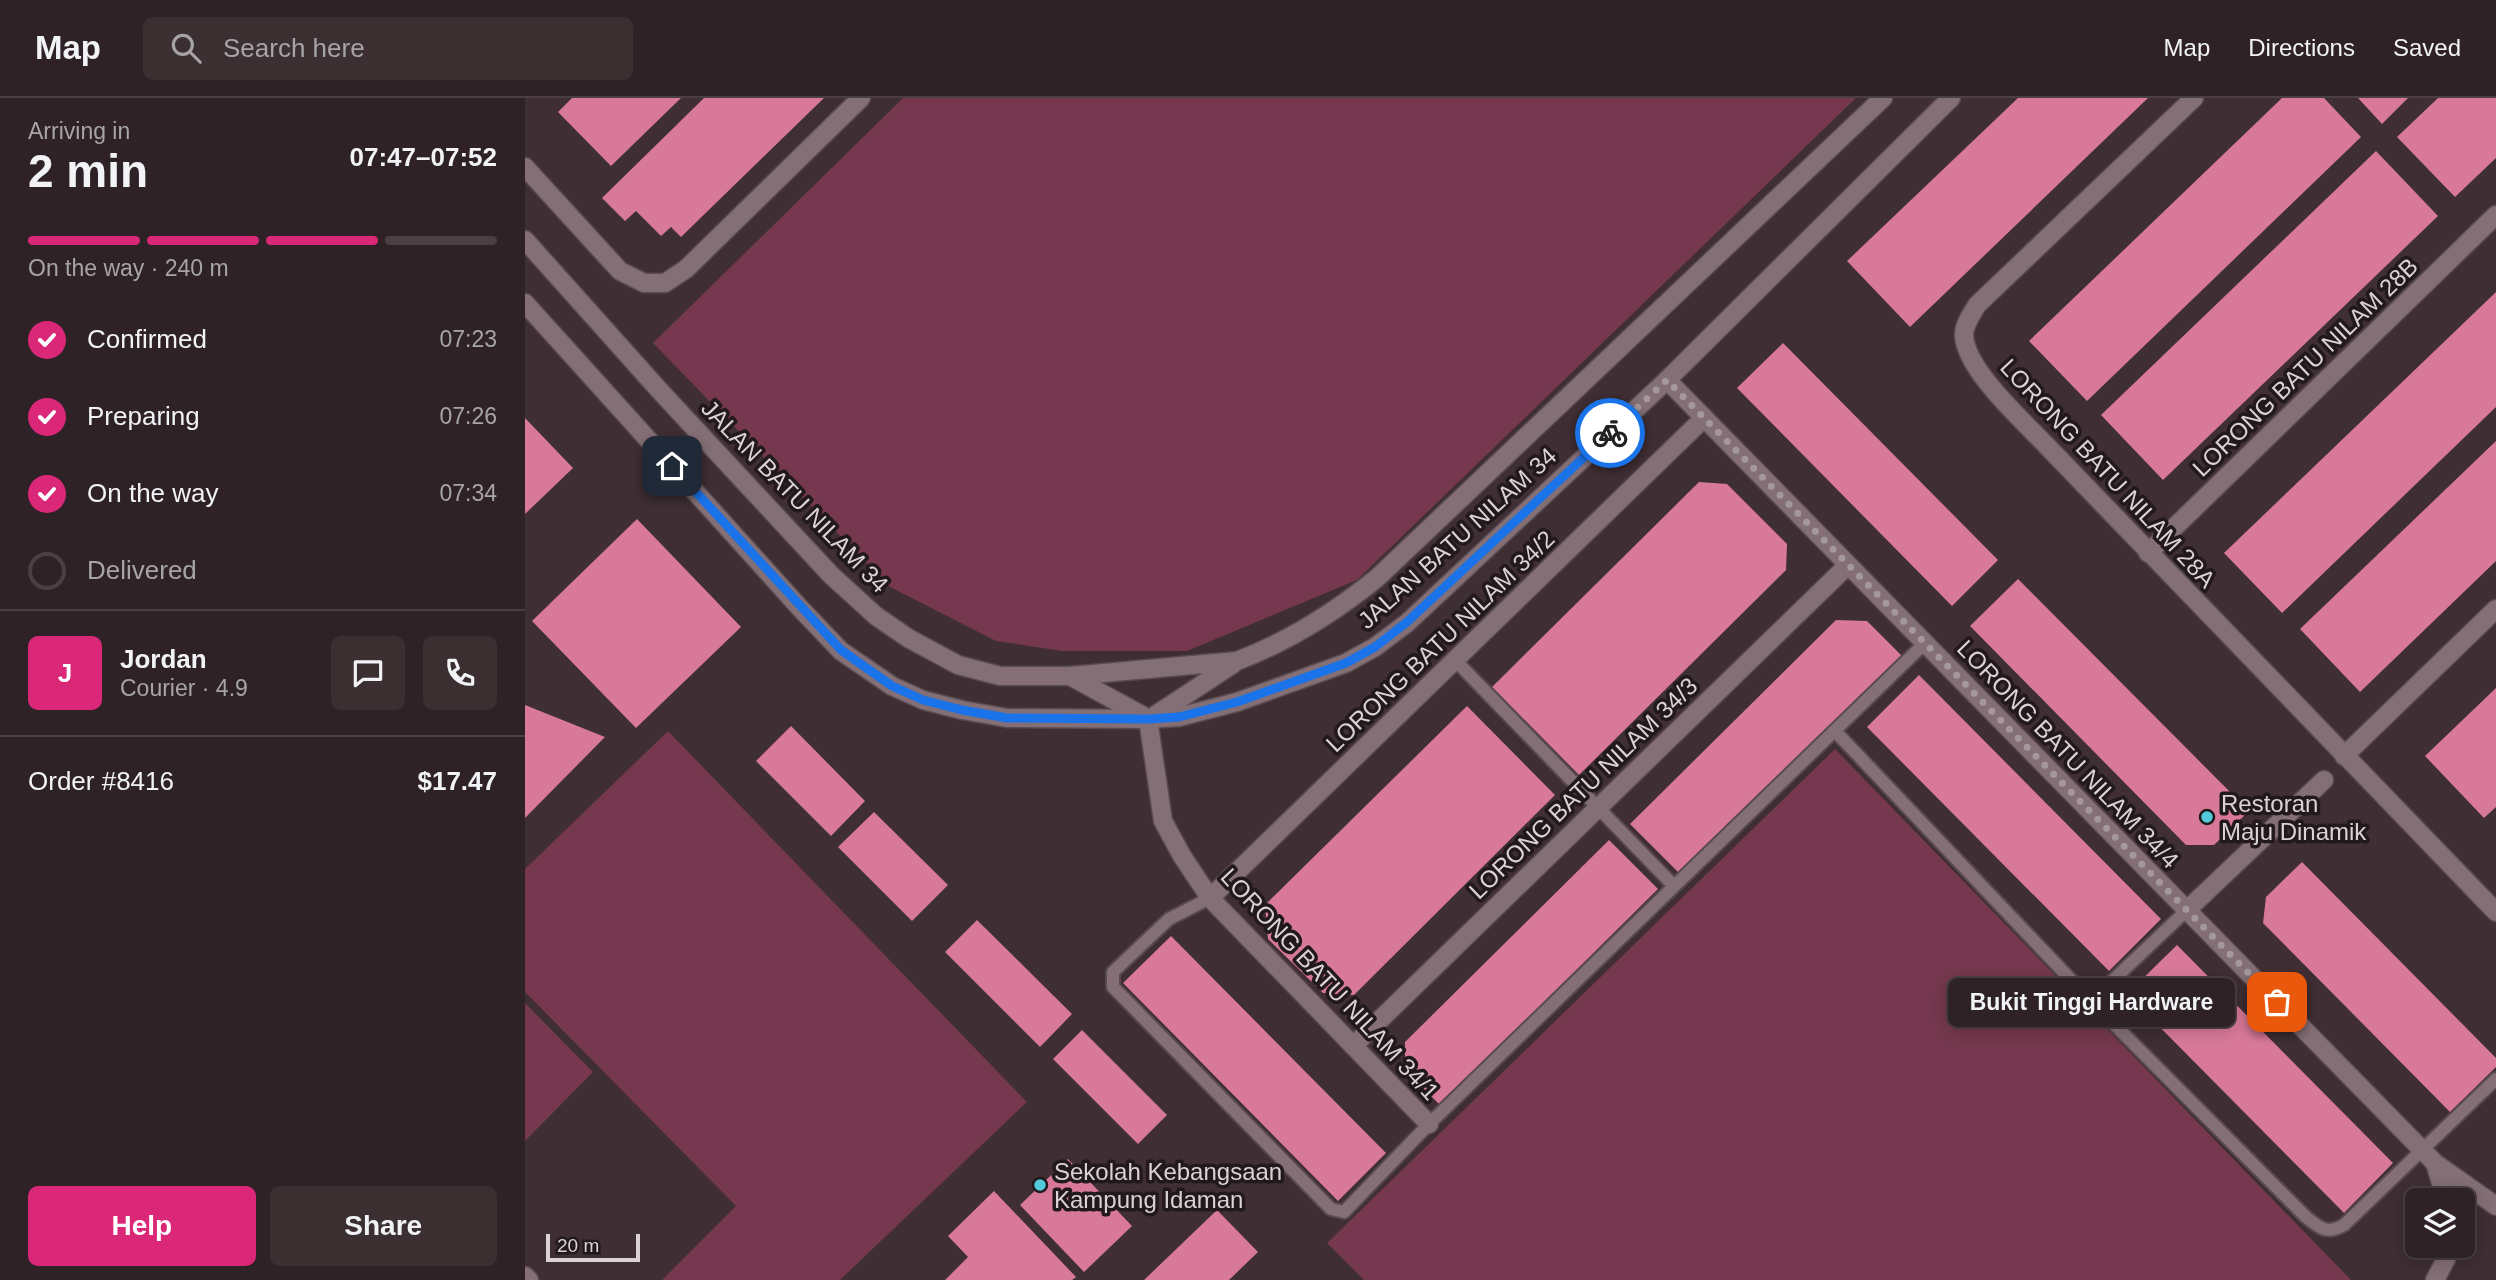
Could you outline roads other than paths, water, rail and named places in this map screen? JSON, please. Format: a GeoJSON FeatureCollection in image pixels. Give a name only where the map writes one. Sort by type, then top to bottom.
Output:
{"type":"FeatureCollection","features":[{"type":"Feature","properties":{"kind":"street"},"geometry":{"type":"LineString","coordinates":[[525,167],[620,271],[644,283],[665,284],[686,269],[861,98]]}},
{"type":"Feature","properties":{"kind":"street","name":"JALAN BATU NILAM 34"},"geometry":{"type":"LineString","coordinates":[[525,240],[660,391],[831,575],[876,616],[908,638],[958,665],[1000,676],[1070,676],[1237,661],[1261,652],[1346,603],[1377,578],[1883,98]]}},
{"type":"Feature","properties":{"kind":"street","name":"JALAN BATU NILAM 34"},"geometry":{"type":"LineString","coordinates":[[525,303],[817,625],[841,650],[892,686],[923,700],[1007,718],[1179,717],[1237,702],[1346,663],[1375,647],[1407,622],[1667,380],[1932,107],[1951,98]]}},
{"type":"Feature","properties":{"kind":"street","name":"LORONG BATU NILAM 28A"},"geometry":{"type":"LineString","coordinates":[[2194,98],[1977,305],[1967,322],[1964,335],[1967,351],[1979,372],[2148,553],[2496,912]]}},
{"type":"Feature","properties":{"kind":"street","name":"LORONG BATU NILAM 28B"},"geometry":{"type":"LineString","coordinates":[[2148,553],[2496,215]]}},
{"type":"Feature","properties":{"kind":"street","name":"LORONG BATU NILAM 34/4"},"geometry":{"type":"LineString","coordinates":[[1667,380],[2429,1157],[2496,1206]]}},
{"type":"Feature","properties":{"kind":"street","name":"LORONG BATU NILAM 34/2"},"geometry":{"type":"LineString","coordinates":[[1210,898],[1704,418]]}},
{"type":"Feature","properties":{"kind":"street","name":"LORONG BATU NILAM 34/3"},"geometry":{"type":"LineString","coordinates":[[1353,1046],[1848,565]]}},
{"type":"Feature","properties":{"kind":"street"},"geometry":{"type":"LineString","coordinates":[[2344,756],[2496,609]]}},
{"type":"Feature","properties":{"kind":"street"},"geometry":{"type":"LineString","coordinates":[[1070,676],[1148,719],[1237,661]]}},
{"type":"Feature","properties":{"kind":"street","name":"LORONG BATU NILAM 34/1"},"geometry":{"type":"LineString","coordinates":[[1148,719],[1163,821],[1210,898],[1429,1124]]}},
{"type":"Feature","properties":{"kind":"street"},"geometry":{"type":"LineString","coordinates":[[2187,910],[2323,780]]}},
{"type":"Feature","properties":{"kind":"street","name":"LORONG BATU NILAM 34/4"},"geometry":{"type":"LineString","coordinates":[[2429,1157],[2441,1188]]}},
{"type":"Feature","properties":{"kind":"street"},"geometry":{"type":"LineString","coordinates":[[2435,1280],[2446,1258]]}},
{"type":"Feature","properties":{"kind":"street"},"geometry":{"type":"LineString","coordinates":[[525,1276],[529,1280]]}},
{"type":"Feature","properties":{"kind":"lane"},"geometry":{"type":"LineString","coordinates":[[1210,898],[1169,919],[1113,972],[1113,987],[1331,1209],[1344,1212],[1429,1124],[1925,643]]}},
{"type":"Feature","properties":{"kind":"lane"},"geometry":{"type":"LineString","coordinates":[[1455,660],[1674,886]]}},
{"type":"Feature","properties":{"kind":"lane"},"geometry":{"type":"LineString","coordinates":[[1835,731],[2091,1001],[2306,1217],[2322,1229],[2334,1231],[2344,1226],[2429,1157],[2496,1079]]}},
{"type":"Feature","properties":{"kind":"lane"},"geometry":{"type":"LineString","coordinates":[[2091,1001],[2187,910]]}},
{"type":"Feature","properties":{"kind":"place","name":"Restoran Maju Dinamik"},"geometry":{"type":"Point","coordinates":[2207,817]}},
{"type":"Feature","properties":{"kind":"place","name":"Bukit Tinggi Hardware"},"geometry":{"type":"Point","coordinates":[2277,1002]}},
{"type":"Feature","properties":{"kind":"place","name":"Sekolah Kebangsaan Kampung Idaman"},"geometry":{"type":"Point","coordinates":[1040,1185]}}]}
